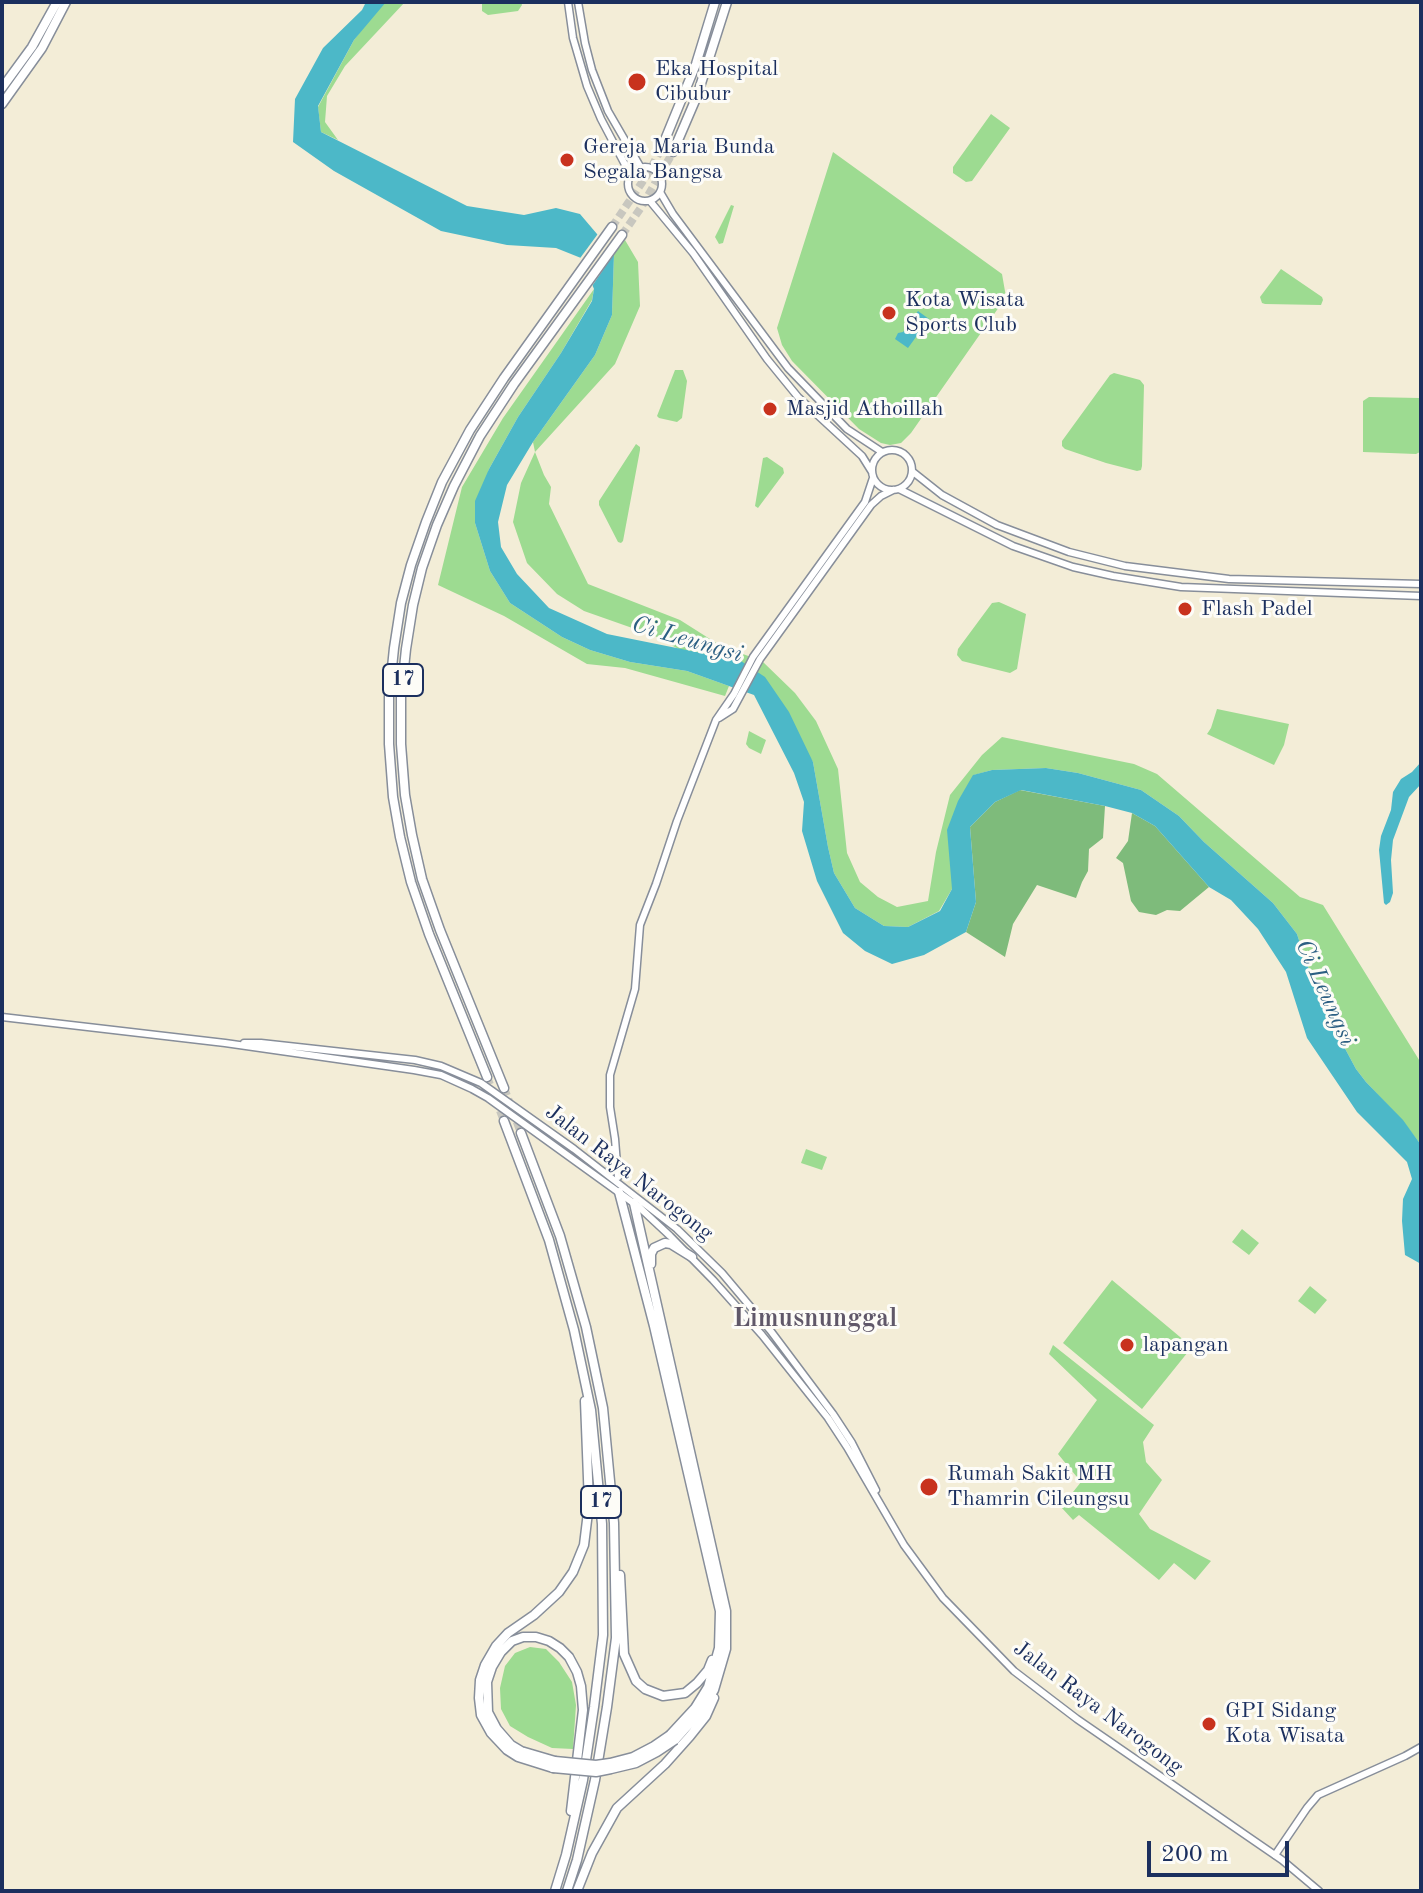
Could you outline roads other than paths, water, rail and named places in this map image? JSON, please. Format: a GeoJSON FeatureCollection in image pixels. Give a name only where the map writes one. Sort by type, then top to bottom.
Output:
{"type":"FeatureCollection","features":[{"type":"Feature","properties":{"kind":"highway"},"geometry":{"type":"LineString","coordinates":[[2,88],[32,47],[57,2]]}},
{"type":"Feature","properties":{"kind":"highway"},"geometry":{"type":"LineString","coordinates":[[2,104],[42,48],[66,2]]}},
{"type":"Feature","properties":{"kind":"highway"},"geometry":{"type":"LineString","coordinates":[[662,147],[696,64],[715,2]]}},
{"type":"Feature","properties":{"kind":"highway"},"geometry":{"type":"LineString","coordinates":[[673,152],[697,96],[727,2]]}},
{"type":"Feature","properties":{"kind":"highway","name":"17"},"geometry":{"type":"LineString","coordinates":[[487,1077],[429,934],[400,837],[389,744],[389,697],[394,648],[411,565],[442,482],[478,417],[612,227]]}},
{"type":"Feature","properties":{"kind":"highway","name":"17"},"geometry":{"type":"LineString","coordinates":[[504,1088],[440,930],[415,849],[405,795],[401,744],[401,697],[406,649],[422,568],[454,486],[514,384],[622,235]]}},
{"type":"Feature","properties":{"kind":"highway","name":"17"},"geometry":{"type":"LineString","coordinates":[[504,1121],[549,1240],[574,1330],[591,1410],[602,1524],[603,1635],[583,1780],[555,1891]]}},
{"type":"Feature","properties":{"kind":"highway","name":"17"},"geometry":{"type":"LineString","coordinates":[[521,1133],[560,1236],[586,1327],[603,1408],[614,1523],[616,1638],[613,1666],[595,1780],[567,1891]]}},
{"type":"Feature","properties":{"kind":"highway"},"geometry":{"type":"LineString","coordinates":[[621,1189],[717,1592],[721,1628],[708,1687],[672,1738]]}},
{"type":"Feature","properties":{"kind":"highway"},"geometry":{"type":"LineString","coordinates":[[577,1891],[605,1826],[617,1808],[690,1736],[706,1716],[715,1695],[726,1649],[723,1591],[636,1200]]}},
{"type":"Feature","properties":{"kind":"highway"},"geometry":{"type":"LineString","coordinates":[[651,1274],[651,1254],[659,1244],[671,1244],[692,1257]]}},
{"type":"Feature","properties":{"kind":"highway"},"geometry":{"type":"LineString","coordinates":[[583,1371],[589,1504],[584,1545],[573,1572],[559,1592],[496,1646],[480,1680],[481,1715],[491,1733],[518,1757],[596,1772],[636,1763],[657,1752],[701,1711],[714,1690],[721,1670]]}},
{"type":"Feature","properties":{"kind":"highway"},"geometry":{"type":"LineString","coordinates":[[614,1523],[624,1654],[636,1681],[645,1689],[663,1696],[685,1693],[708,1670],[721,1628]]}},
{"type":"Feature","properties":{"kind":"highway"},"geometry":{"type":"LineString","coordinates":[[554,1765],[511,1745],[488,1712],[487,1682],[492,1667],[512,1641],[523,1637],[536,1637],[560,1648],[569,1657],[581,1686],[583,1710],[566,1855]]}},
{"type":"Feature","properties":{"kind":"street"},"geometry":{"type":"LineString","coordinates":[[568,2],[573,38],[587,86],[631,176]]}},
{"type":"Feature","properties":{"kind":"street"},"geometry":{"type":"LineString","coordinates":[[578,2],[592,70],[608,111],[641,168]]}},
{"type":"Feature","properties":{"kind":"street"},"geometry":{"type":"LineString","coordinates":[[650,201],[660,192],[662,183],[651,168],[641,168],[631,176],[628,185],[635,199],[650,201],[693,253],[767,359],[798,397],[862,456],[881,487],[917,497],[997,542],[1073,567],[1113,576],[1181,587],[1421,596]]}},
{"type":"Feature","properties":{"kind":"street"},"geometry":{"type":"LineString","coordinates":[[660,192],[753,321],[813,395],[847,429],[882,452]]}},
{"type":"Feature","properties":{"kind":"street"},"geometry":{"type":"LineString","coordinates":[[752,667],[753,657],[865,502],[874,461],[882,452],[891,450],[900,451],[910,460],[913,472],[942,495],[1069,552],[1125,566],[1182,575],[1421,584]]}},
{"type":"Feature","properties":{"kind":"street"},"geometry":{"type":"LineString","coordinates":[[618,1177],[610,1107],[610,1075],[635,989],[640,925],[716,720],[737,695],[752,667],[871,505],[908,482],[913,472]]}},
{"type":"Feature","properties":{"kind":"street"},"geometry":{"type":"LineString","coordinates":[[1119,559],[1125,566]]}},
{"type":"Feature","properties":{"kind":"street"},"geometry":{"type":"LineString","coordinates":[[1181,587],[1182,575]]}},
{"type":"Feature","properties":{"kind":"street"},"geometry":{"type":"LineString","coordinates":[[1332,582],[1340,575]]}},
{"type":"Feature","properties":{"kind":"street"},"geometry":{"type":"LineString","coordinates":[[1107,582],[1113,576]]}},
{"type":"Feature","properties":{"kind":"street"},"geometry":{"type":"LineString","coordinates":[[1317,592],[1324,599]]}},
{"type":"Feature","properties":{"kind":"street","name":"Jalan Raya Narogong"},"geometry":{"type":"LineString","coordinates":[[2,1017],[225,1043],[414,1070],[441,1075],[488,1098],[677,1229],[722,1273],[770,1330],[852,1443],[904,1545],[943,1598],[1019,1675],[1275,1855],[1319,1891]]}},
{"type":"Feature","properties":{"kind":"street","name":"Jalan Raya Narogong"},"geometry":{"type":"LineString","coordinates":[[225,1043],[276,1045],[415,1060],[462,1073],[574,1149],[621,1189]]}},
{"type":"Feature","properties":{"kind":"street"},"geometry":{"type":"LineString","coordinates":[[609,1171],[613,1165],[613,1134]]}},
{"type":"Feature","properties":{"kind":"street"},"geometry":{"type":"LineString","coordinates":[[574,1149],[618,1177],[664,1214],[677,1229]]}},
{"type":"Feature","properties":{"kind":"street","name":"Jalan Raya Narogong"},"geometry":{"type":"LineString","coordinates":[[636,1200],[749,1320],[828,1418],[890,1519]]}},
{"type":"Feature","properties":{"kind":"street"},"geometry":{"type":"LineString","coordinates":[[1275,1855],[1318,1795],[1421,1747]]}},
{"type":"Feature","properties":{"kind":"water"},"geometry":{"type":"Polygon","coordinates":[[[366,2],[386,2],[354,40],[318,106],[321,132],[467,206],[524,215],[556,208],[580,214],[614,254],[612,315],[595,355],[533,442],[507,485],[498,522],[501,547],[517,574],[549,608],[607,634],[741,661],[765,677],[789,712],[813,762],[834,873],[855,908],[884,926],[908,927],[940,911],[952,889],[947,830],[958,801],[973,775],[992,770],[1046,768],[1078,773],[1141,790],[1179,816],[1273,903],[1297,934],[1334,1028],[1356,1069],[1403,1120],[1421,1145],[1421,1264],[1405,1255],[1403,1199],[1412,1179],[1407,1162],[1357,1112],[1307,1038],[1286,972],[1258,929],[1231,900],[1209,887],[1155,826],[1132,813],[1021,790],[995,802],[970,827],[976,902],[966,932],[924,955],[892,964],[865,951],[843,933],[817,881],[802,831],[804,802],[794,773],[754,695],[687,671],[630,662],[590,650],[562,637],[510,603],[490,571],[475,523],[475,501],[518,417],[592,301],[594,289],[581,258],[556,248],[507,245],[441,231],[334,171],[293,142],[295,99],[323,48],[362,10],[366,2]]]}},
{"type":"Feature","properties":{"kind":"water"},"geometry":{"type":"Polygon","coordinates":[[[918,311],[929,319],[908,348],[895,339],[918,311]]]}},
{"type":"Feature","properties":{"kind":"water"},"geometry":{"type":"Polygon","coordinates":[[[1421,762],[1421,784],[1409,797],[1393,840],[1393,893],[1386,905],[1379,850],[1381,836],[1391,810],[1393,792],[1401,779],[1421,762]]]}},
{"type":"Feature","properties":{"kind":"tunnel"},"geometry":{"type":"LineString","coordinates":[[612,227],[662,147]]}},
{"type":"Feature","properties":{"kind":"tunnel"},"geometry":{"type":"LineString","coordinates":[[622,235],[673,152]]}},
{"type":"Feature","properties":{"kind":"tunnel"},"geometry":{"type":"LineString","coordinates":[[487,1077],[504,1121]]}},
{"type":"Feature","properties":{"kind":"tunnel"},"geometry":{"type":"LineString","coordinates":[[504,1088],[521,1133]]}},
{"type":"Feature","properties":{"kind":"place","name":"Eka Hospital Cibubur"},"geometry":{"type":"Point","coordinates":[637,82]}},
{"type":"Feature","properties":{"kind":"place","name":"Gereja Maria Bunda Segala Bangsa"},"geometry":{"type":"Point","coordinates":[567,160]}},
{"type":"Feature","properties":{"kind":"place","name":"Kota Wisata Sports Club"},"geometry":{"type":"Point","coordinates":[889,313]}},
{"type":"Feature","properties":{"kind":"place","name":"Masjid Athoillah"},"geometry":{"type":"Point","coordinates":[770,409]}},
{"type":"Feature","properties":{"kind":"place","name":"Flash Padel"},"geometry":{"type":"Point","coordinates":[1185,609]}},
{"type":"Feature","properties":{"kind":"place","name":"lapangan"},"geometry":{"type":"Point","coordinates":[1127,1345]}},
{"type":"Feature","properties":{"kind":"place","name":"Rumah Sakit MH Thamrin Cileungsu"},"geometry":{"type":"Point","coordinates":[929,1487]}},
{"type":"Feature","properties":{"kind":"place","name":"GPI Sidang Kota Wisata"},"geometry":{"type":"Point","coordinates":[1209,1724]}},
{"type":"Feature","properties":{"kind":"district","name":"Limusnunggal"},"geometry":{"type":"Point","coordinates":[815,1319]}},
{"type":"Feature","properties":{"kind":"water label","name":"Ci Leungsi"},"geometry":{"type":"Point","coordinates":[687,640]}},
{"type":"Feature","properties":{"kind":"water label","name":"Ci Leungsi"},"geometry":{"type":"Point","coordinates":[1325,993]}}]}
